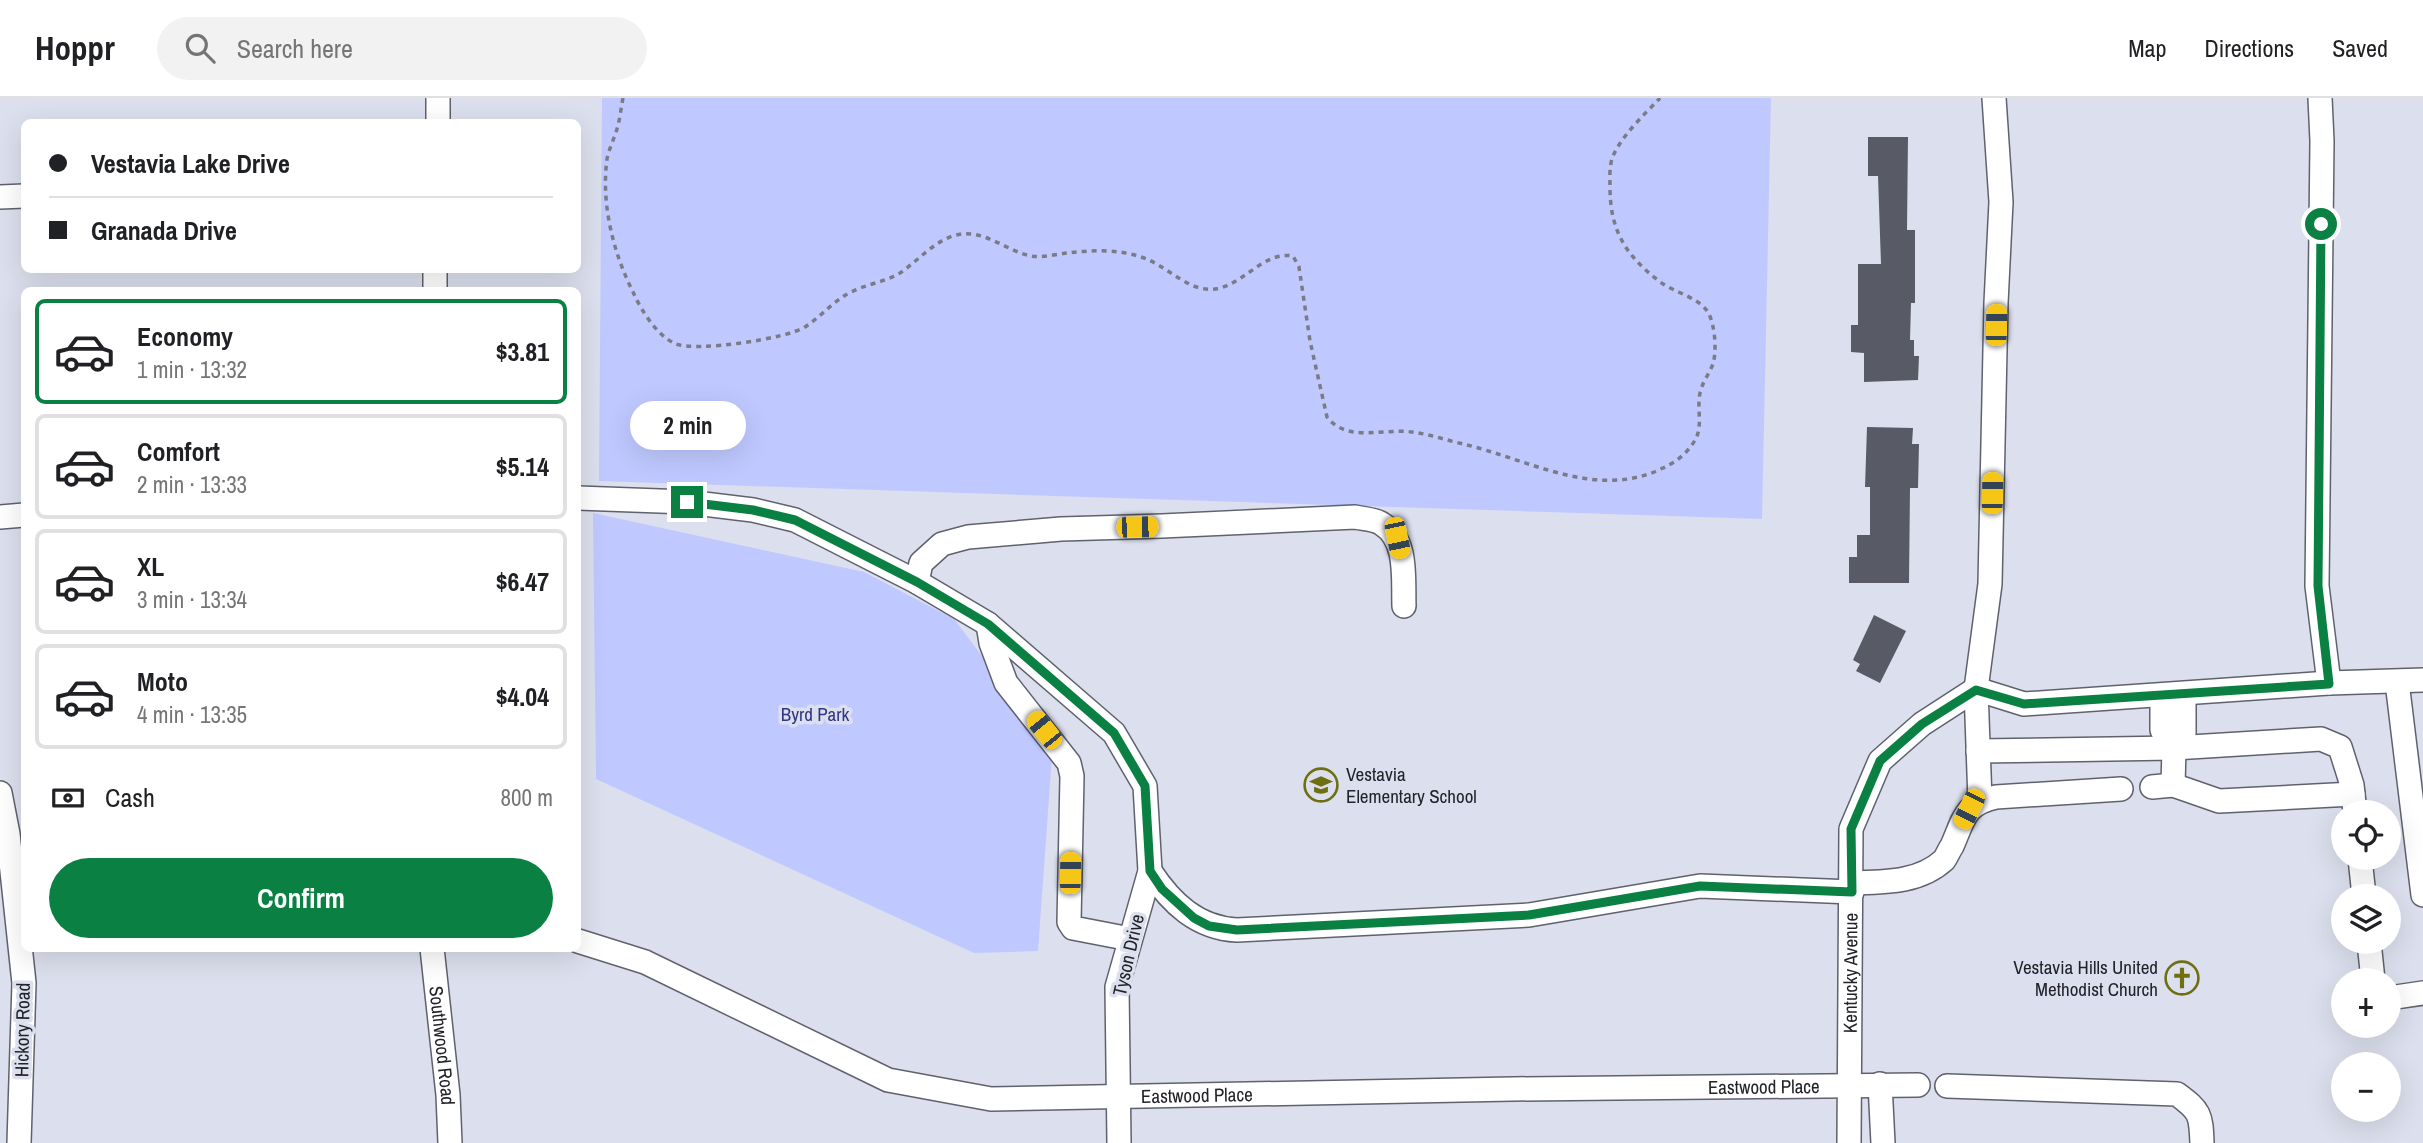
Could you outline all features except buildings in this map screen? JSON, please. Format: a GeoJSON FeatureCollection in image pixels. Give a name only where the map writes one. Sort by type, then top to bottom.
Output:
{"type":"FeatureCollection","features":[{"type":"Feature","properties":{"kind":"street"},"geometry":{"type":"LineString","coordinates":[[438,98],[438,119]]}},
{"type":"Feature","properties":{"kind":"street"},"geometry":{"type":"LineString","coordinates":[[1980,800],[1976,690],[1990,584],[2001,202],[1994,98]]}},
{"type":"Feature","properties":{"kind":"street"},"geometry":{"type":"LineString","coordinates":[[2320,98],[2322,141],[2318,586],[2329,684]]}},
{"type":"Feature","properties":{"kind":"street"},"geometry":{"type":"LineString","coordinates":[[0,197],[21,196]]}},
{"type":"Feature","properties":{"kind":"street","name":"Tyson Drive"},"geometry":{"type":"LineString","coordinates":[[581,498],[687,502],[753,510],[795,520],[917,582],[988,624],[1114,733],[1145,786],[1150,871],[1117,987],[1119,1143]]}},
{"type":"Feature","properties":{"kind":"street"},"geometry":{"type":"LineString","coordinates":[[0,517],[21,515]]}},
{"type":"Feature","properties":{"kind":"street"},"geometry":{"type":"LineString","coordinates":[[917,582],[921,563],[942,544],[968,537],[1061,528],[1355,517],[1381,522],[1397,538],[1403,563],[1404,606]]}},
{"type":"Feature","properties":{"kind":"street"},"geometry":{"type":"LineString","coordinates":[[988,624],[991,643],[1006,683],[1069,763],[1072,776],[1069,922],[1073,928],[1130,939]]}},
{"type":"Feature","properties":{"kind":"street"},"geometry":{"type":"LineString","coordinates":[[1976,690],[2024,704],[2423,680]]}},
{"type":"Feature","properties":{"kind":"street"},"geometry":{"type":"LineString","coordinates":[[2397,682],[2423,895]]}},
{"type":"Feature","properties":{"kind":"street","name":"Kentucky Avenue"},"geometry":{"type":"LineString","coordinates":[[1849,1143],[1851,829],[1880,761],[1922,724],[1976,690]]}},
{"type":"Feature","properties":{"kind":"street"},"geometry":{"type":"LineString","coordinates":[[2173,695],[2184,734],[2175,748],[2162,786],[2219,801],[2331,803]]}},
{"type":"Feature","properties":{"kind":"street"},"geometry":{"type":"LineString","coordinates":[[1978,751],[2175,748],[2321,739],[2340,747],[2353,800]]}},
{"type":"Feature","properties":{"kind":"street"},"geometry":{"type":"LineString","coordinates":[[1150,871],[1171,899],[1194,918],[1209,926],[1237,930],[1529,915],[1700,886],[1852,887],[1895,882],[1924,873],[1945,858],[1969,809],[1980,800],[2121,789]]}},
{"type":"Feature","properties":{"kind":"street","name":"Hickory Road"},"geometry":{"type":"LineString","coordinates":[[0,793],[8,834],[24,983],[19,1143]]}},
{"type":"Feature","properties":{"kind":"street","name":"Eastwood Place"},"geometry":{"type":"LineString","coordinates":[[581,942],[645,962],[888,1080],[991,1099],[1919,1084]]}},
{"type":"Feature","properties":{"kind":"street","name":"Southwood Road"},"geometry":{"type":"LineString","coordinates":[[432,952],[448,1095],[450,1143]]}},
{"type":"Feature","properties":{"kind":"street"},"geometry":{"type":"LineString","coordinates":[[2401,996],[2423,993]]}},
{"type":"Feature","properties":{"kind":"street"},"geometry":{"type":"LineString","coordinates":[[1880,1084],[1883,1143]]}},
{"type":"Feature","properties":{"kind":"street"},"geometry":{"type":"LineString","coordinates":[[1947,1086],[2177,1094],[2192,1105],[2201,1118],[2202,1143]]}},
{"type":"Feature","properties":{"kind":"path"},"geometry":{"type":"LineString","coordinates":[[623,98],[617,129],[607,156],[605,178],[607,209],[615,249],[634,294],[651,321],[665,337],[676,344],[689,346],[765,341],[787,335],[805,327],[832,302],[853,291],[887,280],[939,242],[957,234],[974,233],[1014,251],[1033,256],[1120,251],[1160,264],[1197,288],[1210,290],[1238,281],[1275,257],[1293,256],[1299,267],[1312,353],[1327,417],[1335,426],[1350,433],[1411,432],[1479,448],[1550,472],[1604,480],[1651,474],[1672,464],[1687,451],[1697,436],[1700,392],[1713,363],[1715,342],[1707,312],[1693,299],[1660,282],[1631,255],[1621,241],[1611,216],[1610,172],[1613,156],[1624,138],[1660,98]]}},
{"type":"Feature","properties":{"kind":"green space"},"geometry":{"type":"Polygon","coordinates":[[[602,98],[1771,98],[1762,519],[599,481],[602,98]]]}},
{"type":"Feature","properties":{"kind":"green space","name":"Byrd Park"},"geometry":{"type":"Polygon","coordinates":[[[593,513],[864,572],[954,619],[1004,685],[1052,756],[1038,951],[974,953],[596,779],[593,513]]]}},
{"type":"Feature","properties":{"kind":"place","name":"Vestavia Elementary School"},"geometry":{"type":"Point","coordinates":[1321,785]}},
{"type":"Feature","properties":{"kind":"place","name":"Vestavia Hills United Methodist Church"},"geometry":{"type":"Point","coordinates":[2182,978]}},
{"type":"Feature","properties":{"kind":"route"},"geometry":{"type":"LineString","coordinates":[[687,502],[753,510],[795,520],[917,582],[988,624],[1114,733],[1145,786],[1150,871],[1171,899],[1194,918],[1209,926],[1222,930],[1237,930],[1529,915],[1700,886],[1852,892],[1851,829],[1880,761],[1922,724],[1976,690],[2024,704],[2329,684],[2318,586],[2321,224]]}}]}
